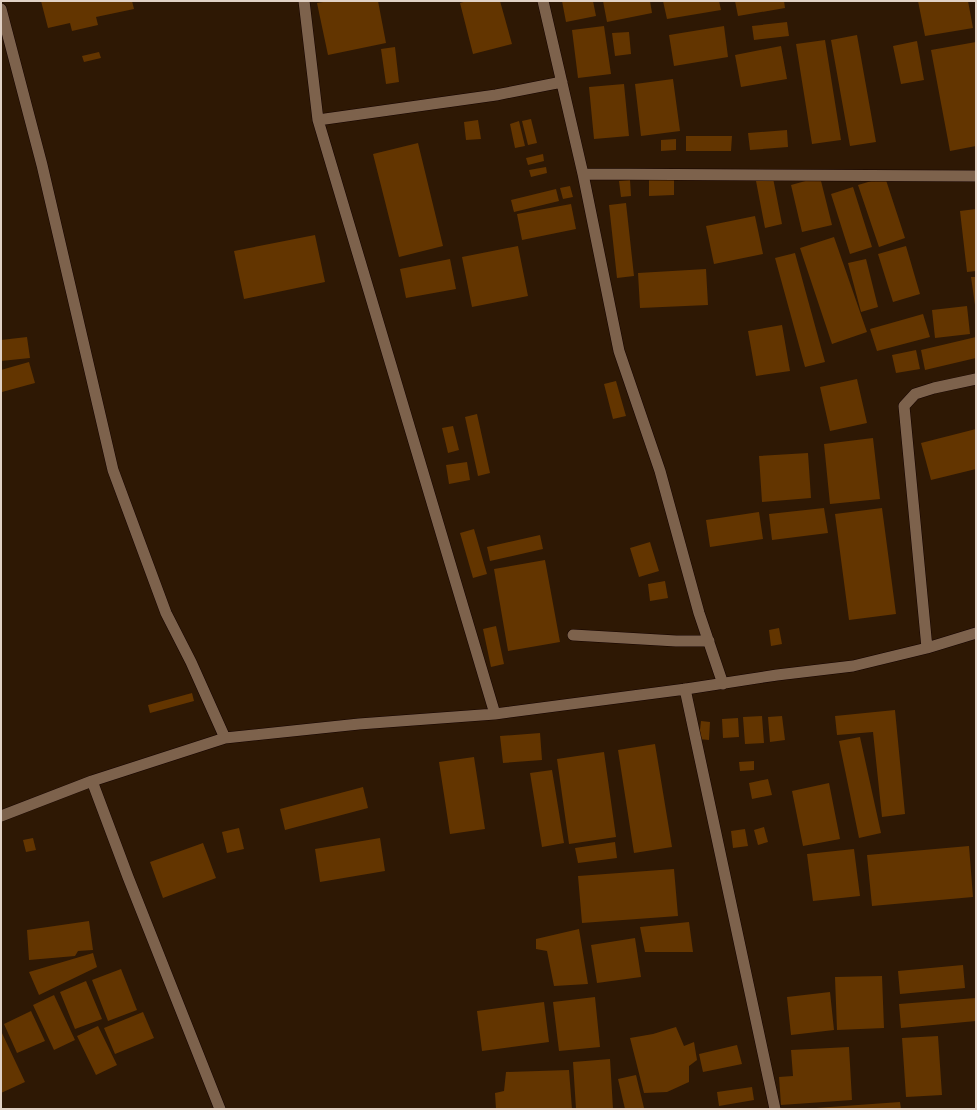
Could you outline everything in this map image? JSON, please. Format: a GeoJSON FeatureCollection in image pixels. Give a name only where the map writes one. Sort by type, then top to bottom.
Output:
{"type":"FeatureCollection","features":[{"type":"Feature","properties":{"kind":"street"},"geometry":{"type":"LineString","coordinates":[[304,1],[318,120],[495,714]]}},
{"type":"Feature","properties":{"kind":"street"},"geometry":{"type":"LineString","coordinates":[[543,1],[584,174],[619,351],[660,471],[700,613],[723,684]]}},
{"type":"Feature","properties":{"kind":"street"},"geometry":{"type":"LineString","coordinates":[[1,9],[42,164],[113,470],[166,613],[191,662],[224,738]]}},
{"type":"Feature","properties":{"kind":"street"},"geometry":{"type":"LineString","coordinates":[[318,120],[496,95],[562,82]]}},
{"type":"Feature","properties":{"kind":"street"},"geometry":{"type":"LineString","coordinates":[[584,174],[976,176]]}},
{"type":"Feature","properties":{"kind":"street"},"geometry":{"type":"LineString","coordinates":[[927,648],[904,406],[915,394],[934,388],[976,379]]}},
{"type":"Feature","properties":{"kind":"street"},"geometry":{"type":"LineString","coordinates":[[1,816],[92,781],[224,738],[359,724],[495,714],[853,666],[927,648],[976,633]]}},
{"type":"Feature","properties":{"kind":"street"},"geometry":{"type":"LineString","coordinates":[[573,635],[676,641],[709,641]]}},
{"type":"Feature","properties":{"kind":"street"},"geometry":{"type":"LineString","coordinates":[[685,689],[775,1109]]}},
{"type":"Feature","properties":{"kind":"street"},"geometry":{"type":"LineString","coordinates":[[92,781],[128,877],[220,1109]]}},
{"type":"Feature","properties":{"kind":"building"},"geometry":{"type":"Polygon","coordinates":[[[41,1],[132,1],[134,9],[96,17],[98,25],[72,31],[70,23],[48,28],[41,1]]]}},
{"type":"Feature","properties":{"kind":"building"},"geometry":{"type":"Polygon","coordinates":[[[329,1],[378,1],[386,43],[328,55],[317,3],[329,1]]]}},
{"type":"Feature","properties":{"kind":"building"},"geometry":{"type":"Polygon","coordinates":[[[467,1],[500,1],[512,44],[473,54],[460,3],[467,1]]]}},
{"type":"Feature","properties":{"kind":"building"},"geometry":{"type":"Polygon","coordinates":[[[562,1],[593,1],[596,16],[566,22],[562,1]]]}},
{"type":"Feature","properties":{"kind":"building"},"geometry":{"type":"Polygon","coordinates":[[[603,1],[650,1],[652,13],[607,22],[603,1]]]}},
{"type":"Feature","properties":{"kind":"building"},"geometry":{"type":"Polygon","coordinates":[[[663,1],[719,1],[721,10],[667,19],[663,1]]]}},
{"type":"Feature","properties":{"kind":"building"},"geometry":{"type":"Polygon","coordinates":[[[735,1],[784,1],[785,8],[738,16],[735,1]]]}},
{"type":"Feature","properties":{"kind":"building"},"geometry":{"type":"Polygon","coordinates":[[[918,1],[968,1],[973,28],[925,36],[918,1]]]}},
{"type":"Feature","properties":{"kind":"building"},"geometry":{"type":"Polygon","coordinates":[[[787,22],[789,36],[754,40],[752,26],[787,22]]]}},
{"type":"Feature","properties":{"kind":"building"},"geometry":{"type":"Polygon","coordinates":[[[604,26],[611,74],[578,78],[572,30],[604,26]]]}},
{"type":"Feature","properties":{"kind":"building"},"geometry":{"type":"Polygon","coordinates":[[[724,26],[728,57],[674,66],[669,35],[724,26]]]}},
{"type":"Feature","properties":{"kind":"building"},"geometry":{"type":"Polygon","coordinates":[[[629,32],[631,54],[615,56],[612,33],[629,32]]]}},
{"type":"Feature","properties":{"kind":"building"},"geometry":{"type":"Polygon","coordinates":[[[857,35],[876,142],[850,146],[831,40],[857,35]]]}},
{"type":"Feature","properties":{"kind":"building"},"geometry":{"type":"Polygon","coordinates":[[[825,40],[841,140],[812,144],[796,44],[825,40]]]}},
{"type":"Feature","properties":{"kind":"building"},"geometry":{"type":"Polygon","coordinates":[[[917,41],[924,80],[901,84],[893,46],[917,41]]]}},
{"type":"Feature","properties":{"kind":"building"},"geometry":{"type":"Polygon","coordinates":[[[976,42],[976,146],[950,151],[931,50],[976,42]]]}},
{"type":"Feature","properties":{"kind":"building"},"geometry":{"type":"Polygon","coordinates":[[[781,46],[787,79],[741,87],[735,55],[781,46]]]}},
{"type":"Feature","properties":{"kind":"building"},"geometry":{"type":"Polygon","coordinates":[[[395,47],[399,82],[386,84],[381,49],[395,47]]]}},
{"type":"Feature","properties":{"kind":"building"},"geometry":{"type":"Polygon","coordinates":[[[99,52],[101,58],[84,62],[82,56],[99,52]]]}},
{"type":"Feature","properties":{"kind":"building"},"geometry":{"type":"Polygon","coordinates":[[[673,79],[680,131],[641,136],[635,84],[673,79]]]}},
{"type":"Feature","properties":{"kind":"building"},"geometry":{"type":"Polygon","coordinates":[[[624,84],[629,136],[594,139],[589,87],[624,84]]]}},
{"type":"Feature","properties":{"kind":"building"},"geometry":{"type":"Polygon","coordinates":[[[531,119],[537,143],[528,145],[522,121],[531,119]]]}},
{"type":"Feature","properties":{"kind":"building"},"geometry":{"type":"Polygon","coordinates":[[[478,120],[481,139],[466,140],[464,122],[478,120]]]}},
{"type":"Feature","properties":{"kind":"building"},"geometry":{"type":"Polygon","coordinates":[[[519,121],[525,146],[515,148],[510,124],[519,121]]]}},
{"type":"Feature","properties":{"kind":"building"},"geometry":{"type":"Polygon","coordinates":[[[787,130],[788,147],[750,150],[748,133],[787,130]]]}},
{"type":"Feature","properties":{"kind":"building"},"geometry":{"type":"Polygon","coordinates":[[[686,136],[732,136],[731,151],[686,151],[686,136]]]}},
{"type":"Feature","properties":{"kind":"building"},"geometry":{"type":"Polygon","coordinates":[[[676,139],[676,150],[661,151],[661,140],[676,139]]]}},
{"type":"Feature","properties":{"kind":"building"},"geometry":{"type":"Polygon","coordinates":[[[418,143],[443,246],[399,257],[373,154],[418,143]]]}},
{"type":"Feature","properties":{"kind":"building"},"geometry":{"type":"Polygon","coordinates":[[[543,154],[544,161],[528,165],[526,158],[543,154]]]}},
{"type":"Feature","properties":{"kind":"building"},"geometry":{"type":"Polygon","coordinates":[[[546,167],[547,173],[531,177],[529,170],[546,167]]]}},
{"type":"Feature","properties":{"kind":"building"},"geometry":{"type":"Polygon","coordinates":[[[820,177],[832,225],[802,232],[791,185],[820,177]]]}},
{"type":"Feature","properties":{"kind":"building"},"geometry":{"type":"Polygon","coordinates":[[[885,177],[905,238],[879,247],[858,185],[885,177]]]}},
{"type":"Feature","properties":{"kind":"building"},"geometry":{"type":"Polygon","coordinates":[[[773,178],[782,224],[765,228],[756,181],[773,178]]]}},
{"type":"Feature","properties":{"kind":"building"},"geometry":{"type":"Polygon","coordinates":[[[630,180],[631,196],[621,197],[619,181],[630,180]]]}},
{"type":"Feature","properties":{"kind":"building"},"geometry":{"type":"Polygon","coordinates":[[[649,180],[674,180],[674,195],[649,196],[649,180]]]}},
{"type":"Feature","properties":{"kind":"building"},"geometry":{"type":"Polygon","coordinates":[[[570,186],[573,197],[563,199],[560,188],[570,186]]]}},
{"type":"Feature","properties":{"kind":"building"},"geometry":{"type":"Polygon","coordinates":[[[853,187],[872,247],[850,254],[831,194],[853,187]]]}},
{"type":"Feature","properties":{"kind":"building"},"geometry":{"type":"Polygon","coordinates":[[[556,189],[559,201],[514,212],[511,200],[556,189]]]}},
{"type":"Feature","properties":{"kind":"building"},"geometry":{"type":"Polygon","coordinates":[[[626,203],[634,276],[617,278],[609,205],[626,203]]]}},
{"type":"Feature","properties":{"kind":"building"},"geometry":{"type":"Polygon","coordinates":[[[571,204],[576,229],[522,240],[517,214],[571,204]]]}},
{"type":"Feature","properties":{"kind":"building"},"geometry":{"type":"Polygon","coordinates":[[[976,209],[976,271],[967,272],[960,211],[976,209]]]}},
{"type":"Feature","properties":{"kind":"building"},"geometry":{"type":"Polygon","coordinates":[[[755,216],[763,254],[714,264],[706,226],[755,216]]]}},
{"type":"Feature","properties":{"kind":"building"},"geometry":{"type":"Polygon","coordinates":[[[315,235],[325,282],[244,299],[234,251],[315,235]]]}},
{"type":"Feature","properties":{"kind":"building"},"geometry":{"type":"Polygon","coordinates":[[[834,237],[867,332],[832,344],[800,248],[834,237]]]}},
{"type":"Feature","properties":{"kind":"building"},"geometry":{"type":"Polygon","coordinates":[[[518,246],[528,296],[472,307],[462,257],[518,246]]]}},
{"type":"Feature","properties":{"kind":"building"},"geometry":{"type":"Polygon","coordinates":[[[906,246],[920,294],[893,302],[878,254],[906,246]]]}},
{"type":"Feature","properties":{"kind":"building"},"geometry":{"type":"Polygon","coordinates":[[[795,253],[825,362],[805,367],[775,258],[795,253]]]}},
{"type":"Feature","properties":{"kind":"building"},"geometry":{"type":"Polygon","coordinates":[[[450,259],[456,289],[406,298],[400,269],[450,259]]]}},
{"type":"Feature","properties":{"kind":"building"},"geometry":{"type":"Polygon","coordinates":[[[866,259],[878,307],[861,312],[848,263],[866,259]]]}},
{"type":"Feature","properties":{"kind":"building"},"geometry":{"type":"Polygon","coordinates":[[[706,269],[708,305],[640,308],[638,273],[706,269]]]}},
{"type":"Feature","properties":{"kind":"building"},"geometry":{"type":"Polygon","coordinates":[[[971,277],[976,277],[976,305],[975,305],[971,277]]]}},
{"type":"Feature","properties":{"kind":"building"},"geometry":{"type":"Polygon","coordinates":[[[967,306],[970,334],[935,338],[932,310],[967,306]]]}},
{"type":"Feature","properties":{"kind":"building"},"geometry":{"type":"Polygon","coordinates":[[[923,314],[930,337],[877,351],[870,329],[923,314]]]}},
{"type":"Feature","properties":{"kind":"building"},"geometry":{"type":"Polygon","coordinates":[[[782,325],[790,371],[756,376],[748,331],[782,325]]]}},
{"type":"Feature","properties":{"kind":"building"},"geometry":{"type":"Polygon","coordinates":[[[27,337],[30,358],[1,361],[1,340],[27,337]]]}},
{"type":"Feature","properties":{"kind":"building"},"geometry":{"type":"Polygon","coordinates":[[[976,337],[976,358],[925,370],[921,350],[976,337]]]}},
{"type":"Feature","properties":{"kind":"building"},"geometry":{"type":"Polygon","coordinates":[[[916,350],[920,369],[896,373],[892,355],[916,350]]]}},
{"type":"Feature","properties":{"kind":"building"},"geometry":{"type":"Polygon","coordinates":[[[29,362],[35,383],[2,392],[1,370],[29,362]]]}},
{"type":"Feature","properties":{"kind":"building"},"geometry":{"type":"Polygon","coordinates":[[[857,379],[867,423],[830,431],[820,387],[857,379]]]}},
{"type":"Feature","properties":{"kind":"building"},"geometry":{"type":"Polygon","coordinates":[[[616,381],[626,416],[613,419],[604,384],[616,381]]]}},
{"type":"Feature","properties":{"kind":"building"},"geometry":{"type":"Polygon","coordinates":[[[477,414],[490,473],[478,476],[465,417],[477,414]]]}},
{"type":"Feature","properties":{"kind":"building"},"geometry":{"type":"Polygon","coordinates":[[[453,426],[459,450],[448,453],[442,428],[453,426]]]}},
{"type":"Feature","properties":{"kind":"building"},"geometry":{"type":"Polygon","coordinates":[[[976,429],[976,469],[931,480],[921,443],[976,429]]]}},
{"type":"Feature","properties":{"kind":"building"},"geometry":{"type":"Polygon","coordinates":[[[873,438],[880,499],[830,504],[824,444],[873,438]]]}},
{"type":"Feature","properties":{"kind":"building"},"geometry":{"type":"Polygon","coordinates":[[[808,453],[811,498],[762,502],[759,456],[808,453]]]}},
{"type":"Feature","properties":{"kind":"building"},"geometry":{"type":"Polygon","coordinates":[[[467,462],[470,480],[449,484],[446,465],[467,462]]]}},
{"type":"Feature","properties":{"kind":"building"},"geometry":{"type":"Polygon","coordinates":[[[824,508],[828,533],[772,540],[769,514],[824,508]]]}},
{"type":"Feature","properties":{"kind":"building"},"geometry":{"type":"Polygon","coordinates":[[[882,508],[896,614],[849,620],[835,514],[882,508]]]}},
{"type":"Feature","properties":{"kind":"building"},"geometry":{"type":"Polygon","coordinates":[[[759,512],[763,539],[710,547],[706,520],[759,512]]]}},
{"type":"Feature","properties":{"kind":"building"},"geometry":{"type":"Polygon","coordinates":[[[474,529],[487,574],[473,578],[460,533],[474,529]]]}},
{"type":"Feature","properties":{"kind":"building"},"geometry":{"type":"Polygon","coordinates":[[[540,535],[543,549],[490,561],[487,547],[540,535]]]}},
{"type":"Feature","properties":{"kind":"building"},"geometry":{"type":"Polygon","coordinates":[[[650,542],[659,571],[639,577],[630,548],[650,542]]]}},
{"type":"Feature","properties":{"kind":"building"},"geometry":{"type":"Polygon","coordinates":[[[545,560],[560,642],[508,651],[494,569],[545,560]]]}},
{"type":"Feature","properties":{"kind":"building"},"geometry":{"type":"Polygon","coordinates":[[[665,581],[668,598],[650,601],[648,584],[665,581]]]}},
{"type":"Feature","properties":{"kind":"building"},"geometry":{"type":"Polygon","coordinates":[[[496,626],[504,664],[491,667],[483,629],[496,626]]]}},
{"type":"Feature","properties":{"kind":"building"},"geometry":{"type":"Polygon","coordinates":[[[779,628],[782,644],[771,646],[769,630],[779,628]]]}},
{"type":"Feature","properties":{"kind":"building"},"geometry":{"type":"Polygon","coordinates":[[[192,693],[194,701],[150,713],[148,705],[192,693]]]}},
{"type":"Feature","properties":{"kind":"building"},"geometry":{"type":"Polygon","coordinates":[[[895,710],[905,814],[882,817],[873,732],[837,735],[835,716],[895,710]]]}},
{"type":"Feature","properties":{"kind":"building"},"geometry":{"type":"Polygon","coordinates":[[[762,716],[764,743],[745,744],[743,717],[762,716]]]}},
{"type":"Feature","properties":{"kind":"building"},"geometry":{"type":"Polygon","coordinates":[[[782,716],[785,740],[770,742],[768,717],[782,716]]]}},
{"type":"Feature","properties":{"kind":"building"},"geometry":{"type":"Polygon","coordinates":[[[738,718],[739,737],[723,738],[722,719],[738,718]]]}},
{"type":"Feature","properties":{"kind":"building"},"geometry":{"type":"Polygon","coordinates":[[[701,721],[710,722],[709,740],[699,739],[701,721]]]}},
{"type":"Feature","properties":{"kind":"building"},"geometry":{"type":"Polygon","coordinates":[[[540,733],[542,760],[503,763],[500,736],[540,733]]]}},
{"type":"Feature","properties":{"kind":"building"},"geometry":{"type":"Polygon","coordinates":[[[860,737],[881,833],[859,838],[839,741],[860,737]]]}},
{"type":"Feature","properties":{"kind":"building"},"geometry":{"type":"Polygon","coordinates":[[[655,744],[672,847],[634,853],[618,750],[655,744]]]}},
{"type":"Feature","properties":{"kind":"building"},"geometry":{"type":"Polygon","coordinates":[[[604,752],[616,837],[569,844],[557,759],[604,752]]]}},
{"type":"Feature","properties":{"kind":"building"},"geometry":{"type":"Polygon","coordinates":[[[474,757],[485,829],[450,834],[439,762],[474,757]]]}},
{"type":"Feature","properties":{"kind":"building"},"geometry":{"type":"Polygon","coordinates":[[[754,761],[754,770],[740,771],[739,762],[754,761]]]}},
{"type":"Feature","properties":{"kind":"building"},"geometry":{"type":"Polygon","coordinates":[[[552,770],[564,843],[542,847],[530,773],[552,770]]]}},
{"type":"Feature","properties":{"kind":"building"},"geometry":{"type":"Polygon","coordinates":[[[768,779],[772,795],[752,799],[749,783],[768,779]]]}},
{"type":"Feature","properties":{"kind":"building"},"geometry":{"type":"Polygon","coordinates":[[[829,783],[840,839],[803,846],[792,791],[829,783]]]}},
{"type":"Feature","properties":{"kind":"building"},"geometry":{"type":"Polygon","coordinates":[[[363,787],[368,808],[285,830],[280,809],[363,787]]]}},
{"type":"Feature","properties":{"kind":"building"},"geometry":{"type":"Polygon","coordinates":[[[764,827],[768,842],[758,845],[754,830],[764,827]]]}},
{"type":"Feature","properties":{"kind":"building"},"geometry":{"type":"Polygon","coordinates":[[[239,828],[244,849],[227,853],[222,832],[239,828]]]}},
{"type":"Feature","properties":{"kind":"building"},"geometry":{"type":"Polygon","coordinates":[[[745,829],[748,846],[733,848],[731,831],[745,829]]]}},
{"type":"Feature","properties":{"kind":"building"},"geometry":{"type":"Polygon","coordinates":[[[33,838],[36,850],[26,852],[23,840],[33,838]]]}},
{"type":"Feature","properties":{"kind":"building"},"geometry":{"type":"Polygon","coordinates":[[[380,838],[385,871],[320,882],[315,849],[380,838]]]}},
{"type":"Feature","properties":{"kind":"building"},"geometry":{"type":"Polygon","coordinates":[[[615,842],[617,858],[578,863],[575,848],[615,842]]]}},
{"type":"Feature","properties":{"kind":"building"},"geometry":{"type":"Polygon","coordinates":[[[203,843],[216,878],[163,898],[150,862],[203,843]]]}},
{"type":"Feature","properties":{"kind":"building"},"geometry":{"type":"Polygon","coordinates":[[[969,846],[973,897],[872,906],[867,855],[969,846]]]}},
{"type":"Feature","properties":{"kind":"building"},"geometry":{"type":"Polygon","coordinates":[[[854,849],[860,896],[813,901],[807,854],[854,849]]]}},
{"type":"Feature","properties":{"kind":"building"},"geometry":{"type":"Polygon","coordinates":[[[674,869],[678,916],[582,923],[578,876],[674,869]]]}},
{"type":"Feature","properties":{"kind":"building"},"geometry":{"type":"Polygon","coordinates":[[[89,921],[93,950],[78,951],[75,956],[29,960],[27,930],[89,921]]]}},
{"type":"Feature","properties":{"kind":"building"},"geometry":{"type":"Polygon","coordinates":[[[689,922],[693,952],[645,952],[640,927],[689,922]]]}},
{"type":"Feature","properties":{"kind":"building"},"geometry":{"type":"Polygon","coordinates":[[[579,929],[588,984],[554,986],[547,951],[536,949],[536,939],[579,929]]]}},
{"type":"Feature","properties":{"kind":"building"},"geometry":{"type":"Polygon","coordinates":[[[635,938],[641,977],[597,983],[591,945],[635,938]]]}},
{"type":"Feature","properties":{"kind":"building"},"geometry":{"type":"Polygon","coordinates":[[[93,953],[97,967],[39,995],[29,972],[93,953]]]}},
{"type":"Feature","properties":{"kind":"building"},"geometry":{"type":"Polygon","coordinates":[[[963,965],[965,988],[900,994],[898,971],[963,965]]]}},
{"type":"Feature","properties":{"kind":"building"},"geometry":{"type":"Polygon","coordinates":[[[121,969],[137,1010],[108,1021],[92,980],[121,969]]]}},
{"type":"Feature","properties":{"kind":"building"},"geometry":{"type":"Polygon","coordinates":[[[882,976],[884,1028],[837,1030],[835,977],[882,976]]]}},
{"type":"Feature","properties":{"kind":"building"},"geometry":{"type":"Polygon","coordinates":[[[86,981],[102,1019],[75,1029],[60,992],[86,981]]]}},
{"type":"Feature","properties":{"kind":"building"},"geometry":{"type":"Polygon","coordinates":[[[830,992],[834,1030],[791,1035],[787,997],[830,992]]]}},
{"type":"Feature","properties":{"kind":"building"},"geometry":{"type":"Polygon","coordinates":[[[54,995],[75,1040],[54,1050],[33,1005],[54,995]]]}},
{"type":"Feature","properties":{"kind":"building"},"geometry":{"type":"Polygon","coordinates":[[[595,997],[600,1047],[559,1051],[553,1002],[595,997]]]}},
{"type":"Feature","properties":{"kind":"building"},"geometry":{"type":"Polygon","coordinates":[[[976,998],[976,1021],[901,1028],[899,1004],[976,998]]]}},
{"type":"Feature","properties":{"kind":"building"},"geometry":{"type":"Polygon","coordinates":[[[544,1002],[549,1042],[482,1051],[477,1011],[544,1002]]]}},
{"type":"Feature","properties":{"kind":"building"},"geometry":{"type":"Polygon","coordinates":[[[31,1011],[45,1041],[17,1053],[4,1024],[31,1011]]]}},
{"type":"Feature","properties":{"kind":"building"},"geometry":{"type":"Polygon","coordinates":[[[143,1012],[154,1038],[115,1054],[104,1028],[143,1012]]]}},
{"type":"Feature","properties":{"kind":"building"},"geometry":{"type":"Polygon","coordinates":[[[98,1026],[117,1065],[96,1075],[77,1036],[98,1026]]]}},
{"type":"Feature","properties":{"kind":"building"},"geometry":{"type":"Polygon","coordinates":[[[676,1027],[684,1046],[694,1042],[697,1060],[689,1066],[689,1082],[667,1092],[644,1093],[630,1038],[653,1034],[676,1027]]]}},
{"type":"Feature","properties":{"kind":"building"},"geometry":{"type":"Polygon","coordinates":[[[1,1031],[25,1082],[1,1093],[1,1031]]]}},
{"type":"Feature","properties":{"kind":"building"},"geometry":{"type":"Polygon","coordinates":[[[938,1036],[942,1095],[906,1097],[902,1038],[938,1036]]]}},
{"type":"Feature","properties":{"kind":"building"},"geometry":{"type":"Polygon","coordinates":[[[737,1045],[742,1064],[703,1072],[699,1054],[737,1045]]]}},
{"type":"Feature","properties":{"kind":"building"},"geometry":{"type":"Polygon","coordinates":[[[849,1047],[852,1100],[781,1105],[779,1077],[793,1076],[791,1050],[849,1047]]]}},
{"type":"Feature","properties":{"kind":"building"},"geometry":{"type":"Polygon","coordinates":[[[610,1059],[613,1109],[576,1109],[573,1062],[610,1059]]]}},
{"type":"Feature","properties":{"kind":"building"},"geometry":{"type":"Polygon","coordinates":[[[569,1070],[572,1109],[496,1109],[495,1093],[504,1091],[506,1072],[569,1070]]]}},
{"type":"Feature","properties":{"kind":"building"},"geometry":{"type":"Polygon","coordinates":[[[636,1075],[644,1108],[625,1109],[618,1079],[636,1075]]]}},
{"type":"Feature","properties":{"kind":"building"},"geometry":{"type":"Polygon","coordinates":[[[752,1087],[754,1100],[719,1106],[717,1092],[752,1087]]]}},
{"type":"Feature","properties":{"kind":"building"},"geometry":{"type":"Polygon","coordinates":[[[900,1102],[901,1109],[816,1109],[816,1108],[900,1102]]]}}]}
